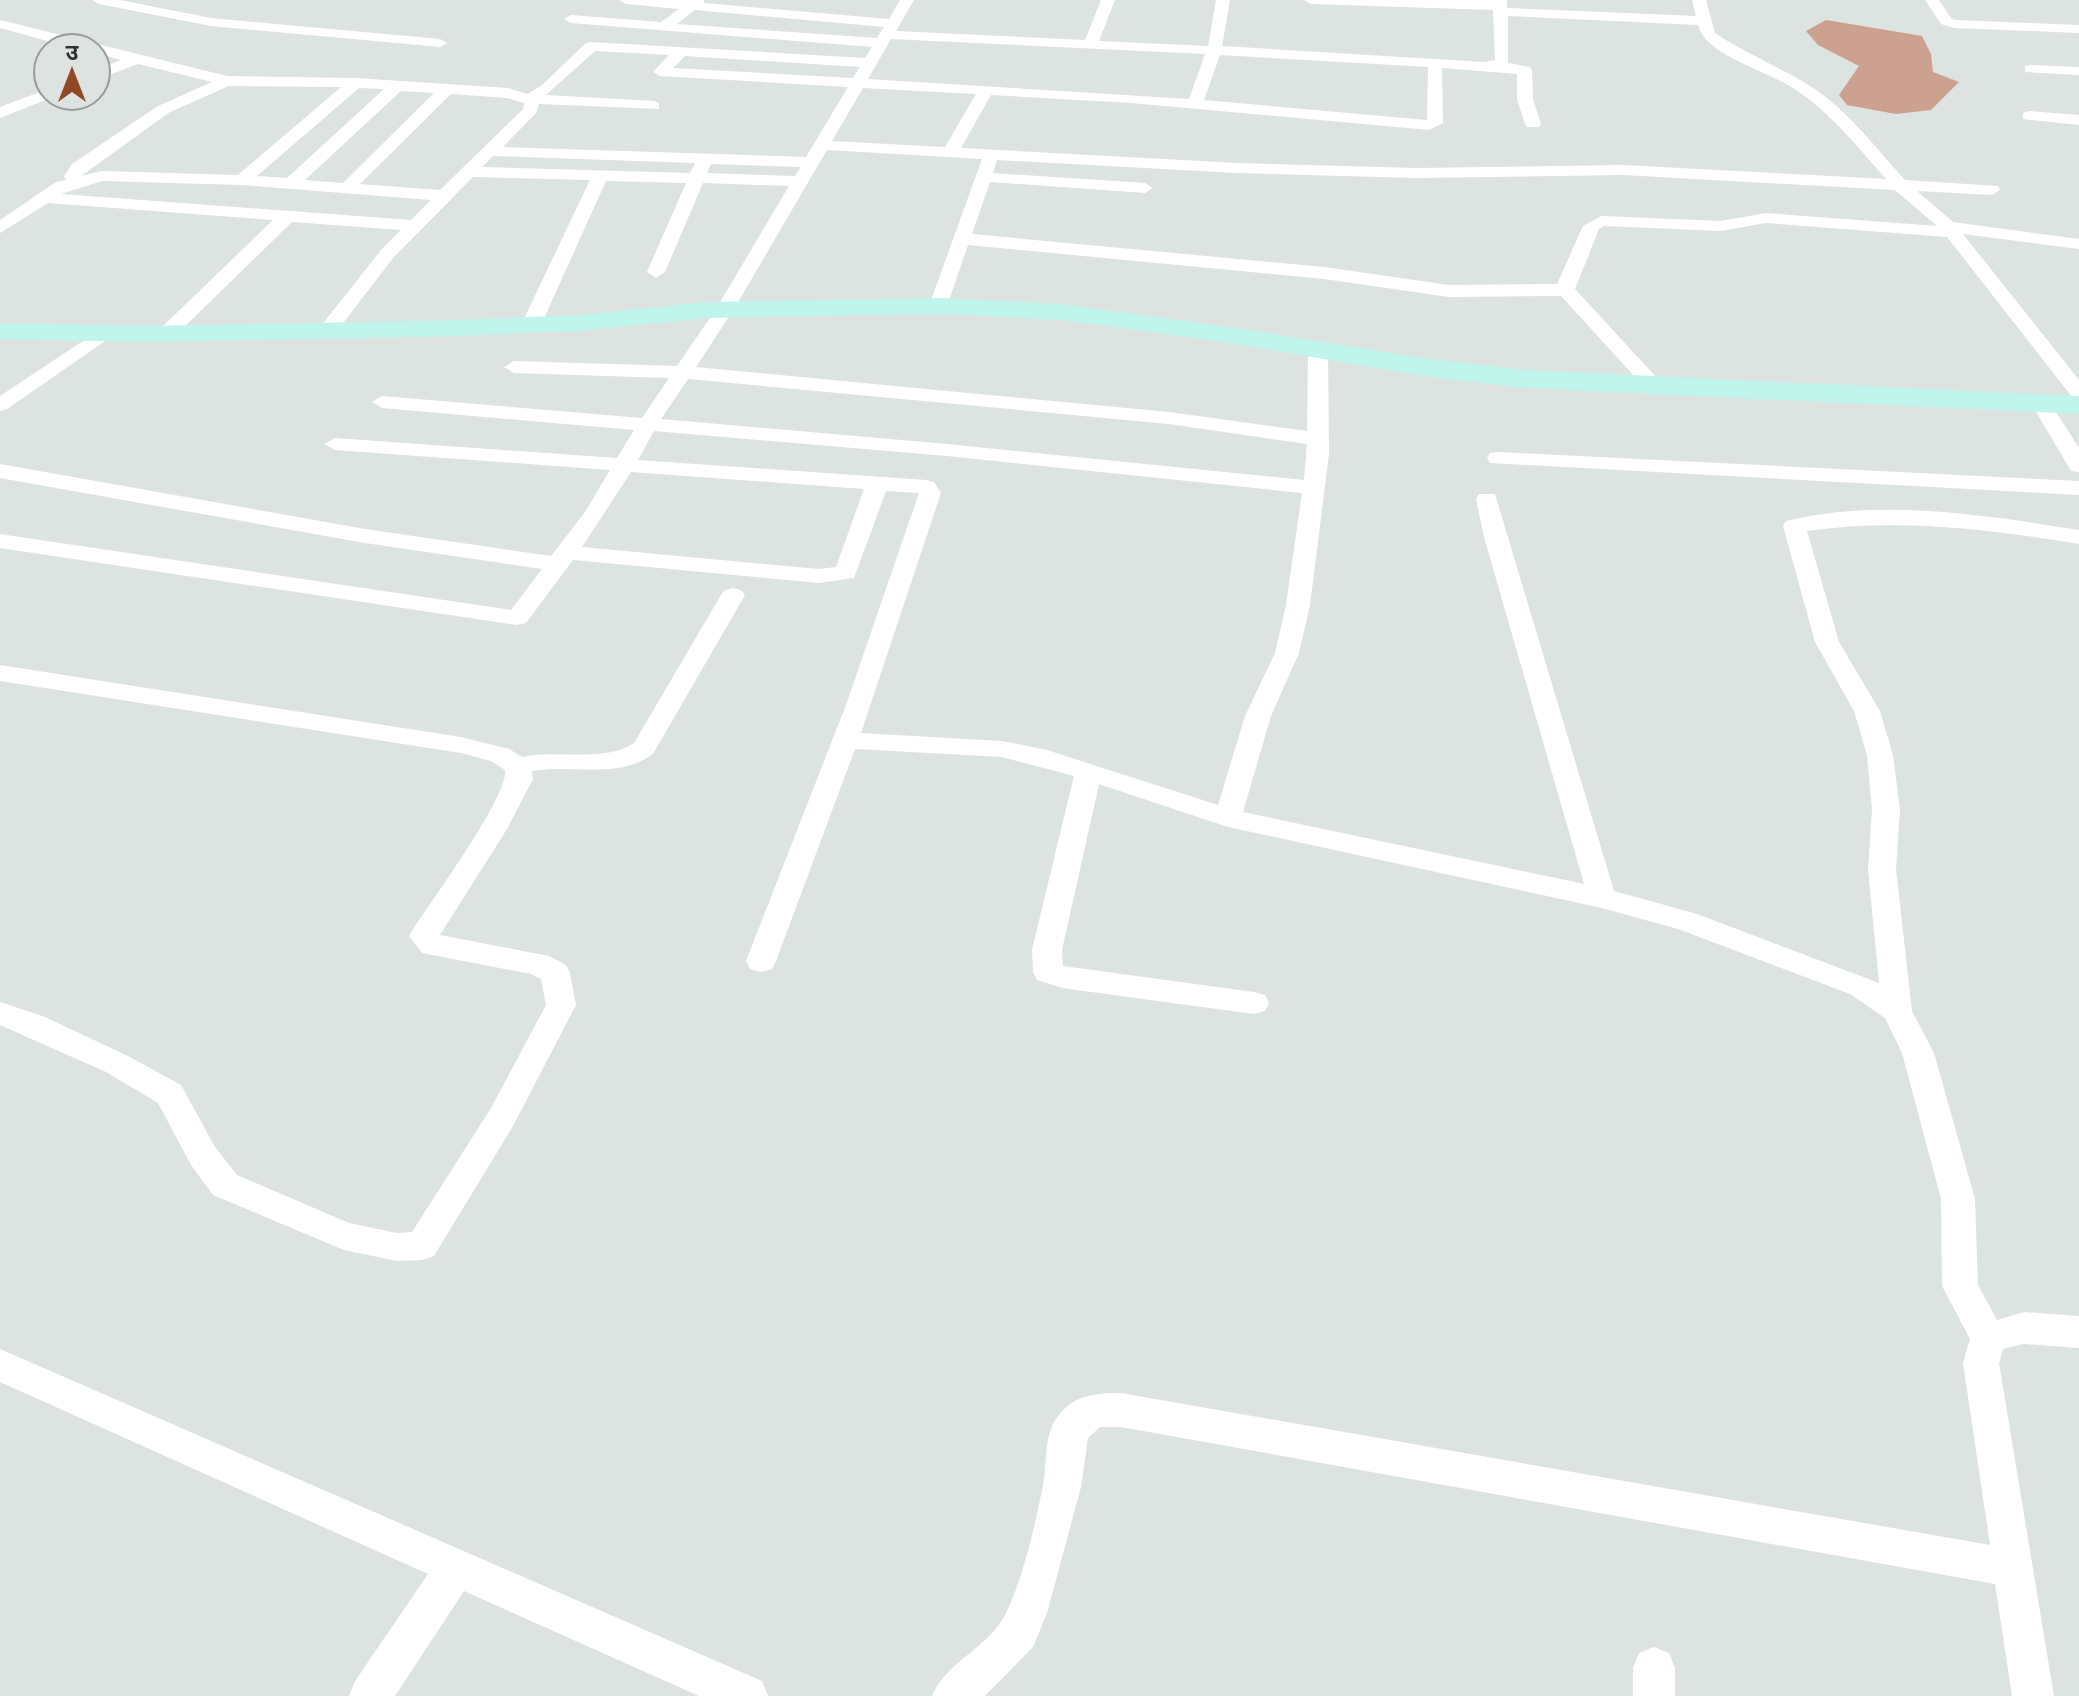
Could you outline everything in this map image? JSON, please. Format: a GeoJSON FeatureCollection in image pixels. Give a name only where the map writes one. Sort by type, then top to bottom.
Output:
{"type":"FeatureCollection","features":[{"type":"Feature","properties":{"kind":"street"},"geometry":{"type":"LineString","coordinates":[[99,0],[211,22],[440,43]]}},
{"type":"Feature","properties":{"kind":"street"},"geometry":{"type":"LineString","coordinates":[[626,0],[893,19],[1090,45],[1525,70],[1525,99],[1533,124]]}},
{"type":"Feature","properties":{"kind":"street"},"geometry":{"type":"LineString","coordinates":[[1090,45],[1108,0]]}},
{"type":"Feature","properties":{"kind":"street"},"geometry":{"type":"LineString","coordinates":[[1195,103],[1214,51],[1223,0]]}},
{"type":"Feature","properties":{"kind":"street"},"geometry":{"type":"LineString","coordinates":[[1311,0],[1500,6],[1703,21]]}},
{"type":"Feature","properties":{"kind":"street"},"geometry":{"type":"LineString","coordinates":[[1699,0],[1708,35],[1717,43],[1811,93],[1845,123],[1901,186],[1948,227],[2079,393]]}},
{"type":"Feature","properties":{"kind":"street"},"geometry":{"type":"LineString","coordinates":[[1932,0],[1946,21],[1954,24],[2079,29]]}},
{"type":"Feature","properties":{"kind":"street"},"geometry":{"type":"LineString","coordinates":[[664,27],[696,3]]}},
{"type":"Feature","properties":{"kind":"street"},"geometry":{"type":"LineString","coordinates":[[1493,66],[1502,61],[1500,6]]}},
{"type":"Feature","properties":{"kind":"street"},"geometry":{"type":"LineString","coordinates":[[571,19],[664,27],[893,19]]}},
{"type":"Feature","properties":{"kind":"street"},"geometry":{"type":"LineString","coordinates":[[0,541],[517,618],[626,467],[649,424],[725,309],[893,19]]}},
{"type":"Feature","properties":{"kind":"street"},"geometry":{"type":"LineString","coordinates":[[0,24],[32,32]]}},
{"type":"Feature","properties":{"kind":"street"},"geometry":{"type":"LineString","coordinates":[[0,38],[23,30]]}},
{"type":"Feature","properties":{"kind":"street"},"geometry":{"type":"LineString","coordinates":[[529,99],[546,89],[587,47],[870,63]]}},
{"type":"Feature","properties":{"kind":"street"},"geometry":{"type":"LineString","coordinates":[[682,51],[660,72],[1195,103],[1433,125],[1435,65]]}},
{"type":"Feature","properties":{"kind":"street"},"geometry":{"type":"LineString","coordinates":[[112,53],[227,81],[355,83],[508,93],[529,99],[654,106]]}},
{"type":"Feature","properties":{"kind":"street"},"geometry":{"type":"LineString","coordinates":[[112,69],[136,59]]}},
{"type":"Feature","properties":{"kind":"street"},"geometry":{"type":"LineString","coordinates":[[2030,69],[2079,71]]}},
{"type":"Feature","properties":{"kind":"street"},"geometry":{"type":"LineString","coordinates":[[74,180],[72,176],[78,168],[152,117],[227,81]]}},
{"type":"Feature","properties":{"kind":"street"},"geometry":{"type":"LineString","coordinates":[[242,180],[355,83]]}},
{"type":"Feature","properties":{"kind":"street"},"geometry":{"type":"LineString","coordinates":[[291,184],[396,87]]}},
{"type":"Feature","properties":{"kind":"street"},"geometry":{"type":"LineString","coordinates":[[348,187],[447,89]]}},
{"type":"Feature","properties":{"kind":"street"},"geometry":{"type":"LineString","coordinates":[[950,153],[986,90]]}},
{"type":"Feature","properties":{"kind":"street"},"geometry":{"type":"LineString","coordinates":[[327,331],[368,276],[530,110],[532,103],[529,99]]}},
{"type":"Feature","properties":{"kind":"street"},"geometry":{"type":"LineString","coordinates":[[0,113],[32,100]]}},
{"type":"Feature","properties":{"kind":"street"},"geometry":{"type":"LineString","coordinates":[[2029,116],[2079,120]]}},
{"type":"Feature","properties":{"kind":"street"},"geometry":{"type":"LineString","coordinates":[[489,151],[705,158],[816,153],[950,153],[1416,173],[1638,171],[1992,190]]}},
{"type":"Feature","properties":{"kind":"street"},"geometry":{"type":"LineString","coordinates":[[938,306],[990,156]]}},
{"type":"Feature","properties":{"kind":"street"},"geometry":{"type":"LineString","coordinates":[[656,272],[705,158]]}},
{"type":"Feature","properties":{"kind":"street"},"geometry":{"type":"LineString","coordinates":[[470,172],[799,181]]}},
{"type":"Feature","properties":{"kind":"street"},"geometry":{"type":"LineString","coordinates":[[0,228],[74,180],[121,176],[242,180],[446,196]]}},
{"type":"Feature","properties":{"kind":"street"},"geometry":{"type":"LineString","coordinates":[[531,325],[600,176]]}},
{"type":"Feature","properties":{"kind":"street"},"geometry":{"type":"LineString","coordinates":[[984,177],[1145,188]]}},
{"type":"Feature","properties":{"kind":"street"},"geometry":{"type":"LineString","coordinates":[[45,198],[416,226]]}},
{"type":"Feature","properties":{"kind":"street"},"geometry":{"type":"LineString","coordinates":[[166,334],[287,217]]}},
{"type":"Feature","properties":{"kind":"street"},"geometry":{"type":"LineString","coordinates":[[1652,384],[1566,290],[1566,283],[1592,226],[1601,221],[1721,226],[1766,218],[1942,232],[1947,232],[1948,227]]}},
{"type":"Feature","properties":{"kind":"street"},"geometry":{"type":"LineString","coordinates":[[1948,227],[2079,244]]}},
{"type":"Feature","properties":{"kind":"street"},"geometry":{"type":"LineString","coordinates":[[962,239],[1065,246],[1324,273],[1434,290],[1566,290]]}},
{"type":"Feature","properties":{"kind":"street"},"geometry":{"type":"LineString","coordinates":[[0,331],[166,334],[327,331],[531,325],[725,309],[938,306],[1062,312],[1216,333],[1429,368],[1527,379],[2079,405]]}},
{"type":"Feature","properties":{"kind":"street"},"geometry":{"type":"LineString","coordinates":[[0,405],[104,333]]}},
{"type":"Feature","properties":{"kind":"street"},"geometry":{"type":"LineString","coordinates":[[1228,818],[1258,716],[1287,653],[1298,605],[1318,454],[1318,350]]}},
{"type":"Feature","properties":{"kind":"street"},"geometry":{"type":"LineString","coordinates":[[514,367],[682,372],[1169,418],[1316,439]]}},
{"type":"Feature","properties":{"kind":"street"},"geometry":{"type":"LineString","coordinates":[[382,402],[947,450],[1313,488]]}},
{"type":"Feature","properties":{"kind":"street"},"geometry":{"type":"LineString","coordinates":[[2042,405],[2079,466]]}},
{"type":"Feature","properties":{"kind":"street"},"geometry":{"type":"LineString","coordinates":[[335,444],[926,487],[930,493],[845,740],[761,961]]}},
{"type":"Feature","properties":{"kind":"street"},"geometry":{"type":"LineString","coordinates":[[1498,458],[2079,488]]}},
{"type":"Feature","properties":{"kind":"street"},"geometry":{"type":"LineString","coordinates":[[0,471],[365,536],[560,558],[819,576],[846,573],[877,484]]}},
{"type":"Feature","properties":{"kind":"street"},"geometry":{"type":"LineString","coordinates":[[1487,499],[1495,537],[1602,898]]}},
{"type":"Feature","properties":{"kind":"street"},"geometry":{"type":"LineString","coordinates":[[2033,1696],[1981,1363],[1988,1338],[1960,1286],[1958,1199],[1918,1053],[1897,1011],[1882,869],[1886,810],[1880,755],[1867,711],[1827,642],[1794,526],[1866,518],[2044,531],[2079,537]]}},
{"type":"Feature","properties":{"kind":"street"},"geometry":{"type":"LineString","coordinates":[[0,673],[461,745],[500,755],[518,766],[553,760],[604,761],[634,757],[644,748],[733,595]]}},
{"type":"Feature","properties":{"kind":"street"},"geometry":{"type":"LineString","coordinates":[[845,740],[1002,749],[1089,770],[1228,818],[1602,898],[1687,921],[1789,957],[1861,986],[1897,1011]]}},
{"type":"Feature","properties":{"kind":"street"},"geometry":{"type":"LineString","coordinates":[[0,1013],[34,1025],[117,1064],[170,1094],[203,1156],[225,1185],[344,1236],[397,1247],[422,1246],[502,1117],[561,1005],[555,973],[538,964],[432,946],[424,936],[493,829],[520,779],[518,766]]}},
{"type":"Feature","properties":{"kind":"street"},"geometry":{"type":"LineString","coordinates":[[1089,770],[1047,950],[1048,972],[1062,977],[1254,1003]]}},
{"type":"Feature","properties":{"kind":"street"},"geometry":{"type":"LineString","coordinates":[[1988,1338],[2024,1328],[2079,1332]]}},
{"type":"Feature","properties":{"kind":"street"},"geometry":{"type":"LineString","coordinates":[[0,1365],[747,1696]]}},
{"type":"Feature","properties":{"kind":"street"},"geometry":{"type":"LineString","coordinates":[[953,1696],[996,1658],[1018,1633],[1033,1599],[1062,1487],[1070,1430],[1092,1410],[1121,1410],[2013,1568]]}},
{"type":"Feature","properties":{"kind":"street"},"geometry":{"type":"LineString","coordinates":[[370,1696],[456,1568]]}},
{"type":"Feature","properties":{"kind":"shaded area"},"geometry":{"type":"Polygon","coordinates":[[[1826,20],[1922,36],[1931,54],[1933,72],[1959,82],[1931,110],[1896,114],[1847,105],[1839,95],[1859,66],[1818,45],[1806,31],[1826,20]]]}}]}
